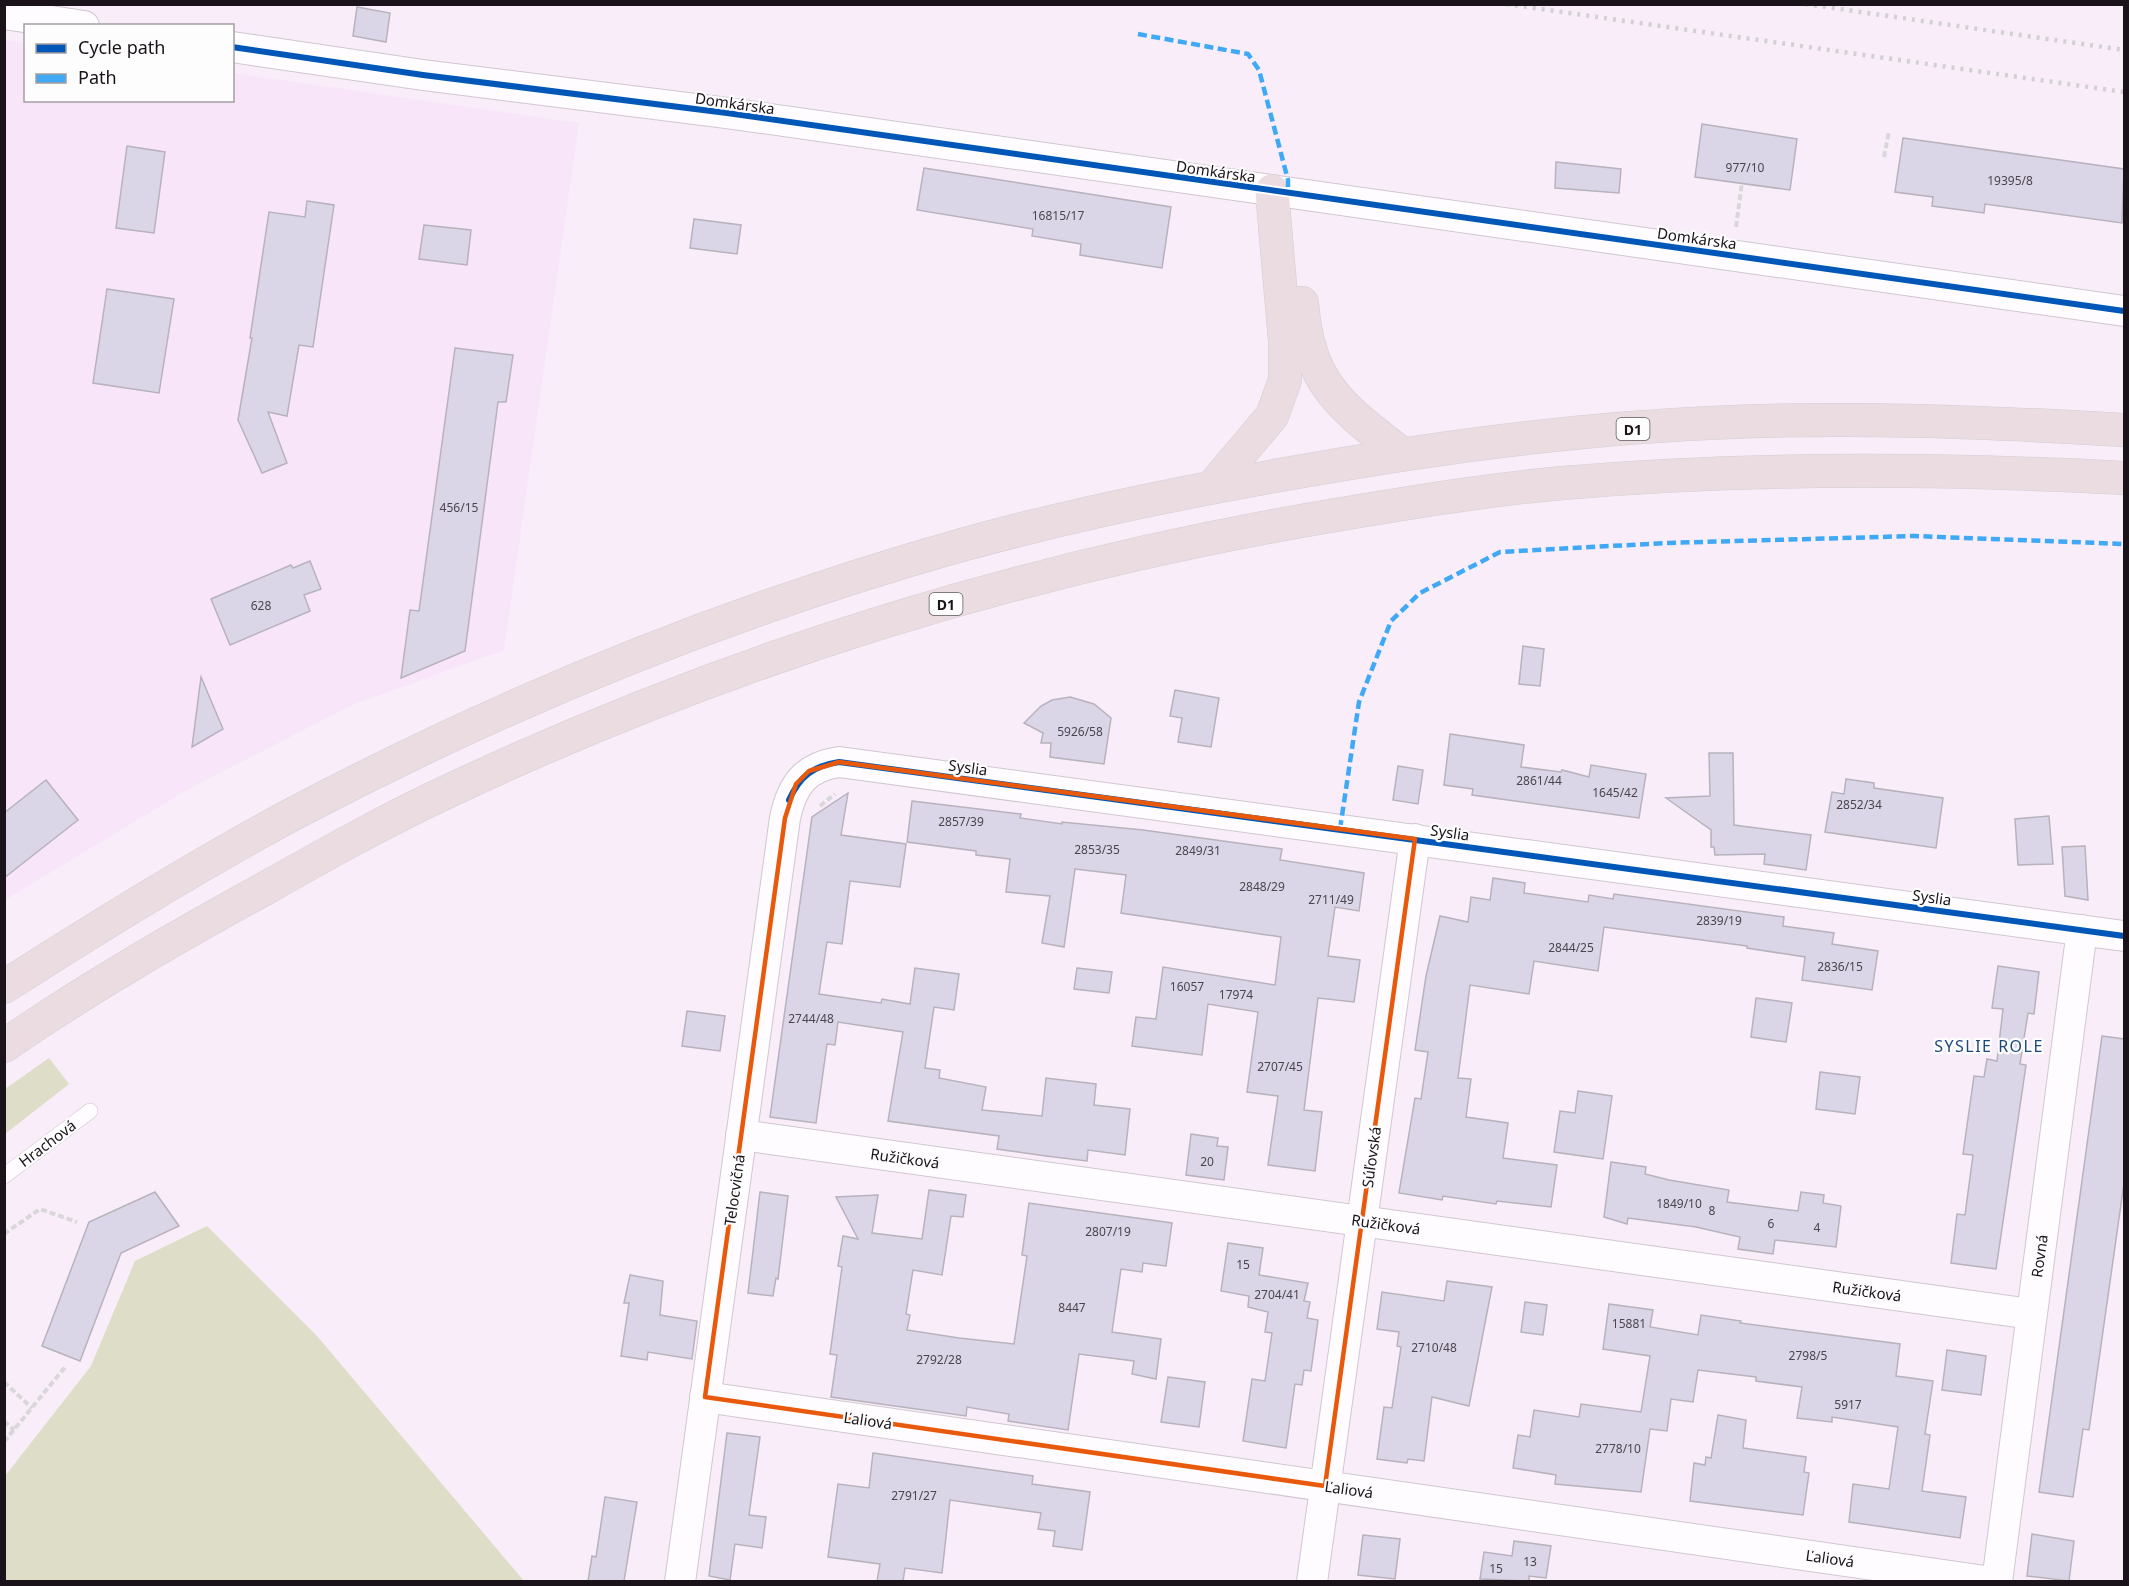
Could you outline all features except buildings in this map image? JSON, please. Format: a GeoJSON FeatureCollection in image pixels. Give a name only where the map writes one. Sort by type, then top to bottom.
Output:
{"type":"FeatureCollection","features":[{"type":"Feature","properties":{"kind":"highway"},"geometry":{"type":"LineString","coordinates":[[1282,192],[1305,337],[1318,372],[1332,395],[1352,415],[1402,454]]}},
{"type":"Feature","properties":{"kind":"highway"},"geometry":{"type":"LineString","coordinates":[[1212,487],[1272,416],[1285,380],[1282,192]]}},
{"type":"Feature","properties":{"kind":"highway","name":"D1"},"geometry":{"type":"LineString","coordinates":[[4,987],[139,901],[294,814],[429,747],[563,687],[695,634],[956,547],[1072,517],[1212,487],[1402,454],[1553,435],[1707,423],[1864,418],[2124,430]]}},
{"type":"Feature","properties":{"kind":"highway","name":"D1"},"geometry":{"type":"LineString","coordinates":[[4,1046],[153,950],[449,790],[581,732],[832,638],[1080,566],[1223,534],[1407,503],[1559,483],[1702,474],[1858,469],[1977,470],[2124,478]]}},
{"type":"Feature","properties":{"kind":"street"},"geometry":{"type":"LineString","coordinates":[[4,14],[71,24]]}},
{"type":"Feature","properties":{"kind":"street","name":"Domkárska"},"geometry":{"type":"LineString","coordinates":[[234,47],[423,75],[727,113],[2124,311]]}},
{"type":"Feature","properties":{"kind":"street","name":"Syslia"},"geometry":{"type":"LineString","coordinates":[[802,805],[796,784],[809,771],[823,764],[839,762],[2124,936]]}},
{"type":"Feature","properties":{"kind":"street","name":"Telocvičná"},"geometry":{"type":"LineString","coordinates":[[680,1581],[741,1135],[802,805]]}},
{"type":"Feature","properties":{"kind":"street","name":"Súľovská"},"geometry":{"type":"LineString","coordinates":[[1312,1581],[1415,839]]}},
{"type":"Feature","properties":{"kind":"street","name":"Rovná"},"geometry":{"type":"LineString","coordinates":[[1994,1581],[2082,930]]}},
{"type":"Feature","properties":{"kind":"street","name":"Ružičková"},"geometry":{"type":"LineString","coordinates":[[741,1135],[2031,1314]]}},
{"type":"Feature","properties":{"kind":"street","name":"Ľaliová"},"geometry":{"type":"LineString","coordinates":[[705,1397],[1994,1581]]}},
{"type":"Feature","properties":{"kind":"lane","name":"Hrachová"},"geometry":{"type":"LineString","coordinates":[[4,1176],[90,1111]]}},
{"type":"Feature","properties":{"kind":"path"},"geometry":{"type":"LineString","coordinates":[[1884,158],[1888,131]]}},
{"type":"Feature","properties":{"kind":"path"},"geometry":{"type":"LineString","coordinates":[[1736,229],[1742,183]]}},
{"type":"Feature","properties":{"kind":"path"},"geometry":{"type":"LineString","coordinates":[[802,805],[838,791]]}},
{"type":"Feature","properties":{"kind":"path"},"geometry":{"type":"LineString","coordinates":[[4,1234],[40,1209],[77,1222]]}},
{"type":"Feature","properties":{"kind":"path"},"geometry":{"type":"LineString","coordinates":[[4,1442],[65,1366]]}},
{"type":"Feature","properties":{"kind":"path"},"geometry":{"type":"LineString","coordinates":[[4,1382],[32,1408]]}},
{"type":"Feature","properties":{"kind":"path"},"geometry":{"type":"LineString","coordinates":[[4,1420],[14,1430]]}},
{"type":"Feature","properties":{"kind":"highlighted area"},"geometry":{"type":"Polygon","coordinates":[[[839,762],[1415,839],[1325,1486],[705,1397],[785,818],[796,784],[809,771],[839,762]]]}},
{"type":"Feature","properties":{"kind":"shaded area"},"geometry":{"type":"Polygon","coordinates":[[[5,40],[24,43],[24,102],[234,102],[234,73],[579,123],[504,650],[350,706],[187,790],[5,900],[5,40]]]}},
{"type":"Feature","properties":{"kind":"green space"},"geometry":{"type":"Polygon","coordinates":[[[49,1058],[69,1084],[5,1134],[5,1089],[49,1058]]]}},
{"type":"Feature","properties":{"kind":"green space"},"geometry":{"type":"Polygon","coordinates":[[[207,1226],[317,1336],[524,1581],[5,1581],[5,1476],[91,1366],[135,1261],[207,1226]]]}},
{"type":"Feature","properties":{"kind":"railway"},"geometry":{"type":"LineString","coordinates":[[1506,4],[2124,92]]}},
{"type":"Feature","properties":{"kind":"railway"},"geometry":{"type":"LineString","coordinates":[[1805,4],[2124,50]]}},
{"type":"Feature","properties":{"kind":"marked path"},"geometry":{"type":"LineString","coordinates":[[1138,34],[1248,54],[1259,70],[1288,180],[1288,193]]}},
{"type":"Feature","properties":{"kind":"marked path"},"geometry":{"type":"LineString","coordinates":[[1340,829],[1359,702],[1391,621],[1420,593],[1500,552],[1666,543],[1914,536],[2124,544]]}},
{"type":"Feature","properties":{"kind":"cycle path"},"geometry":{"type":"LineString","coordinates":[[234,47],[423,75],[727,113],[2124,311]]}},
{"type":"Feature","properties":{"kind":"cycle path"},"geometry":{"type":"LineString","coordinates":[[789,800],[798,784],[808,774],[822,766],[839,762],[2124,936]]}},
{"type":"Feature","properties":{"kind":"district","name":"SYSLIE ROLE"},"geometry":{"type":"Point","coordinates":[1989,1046]}}]}
